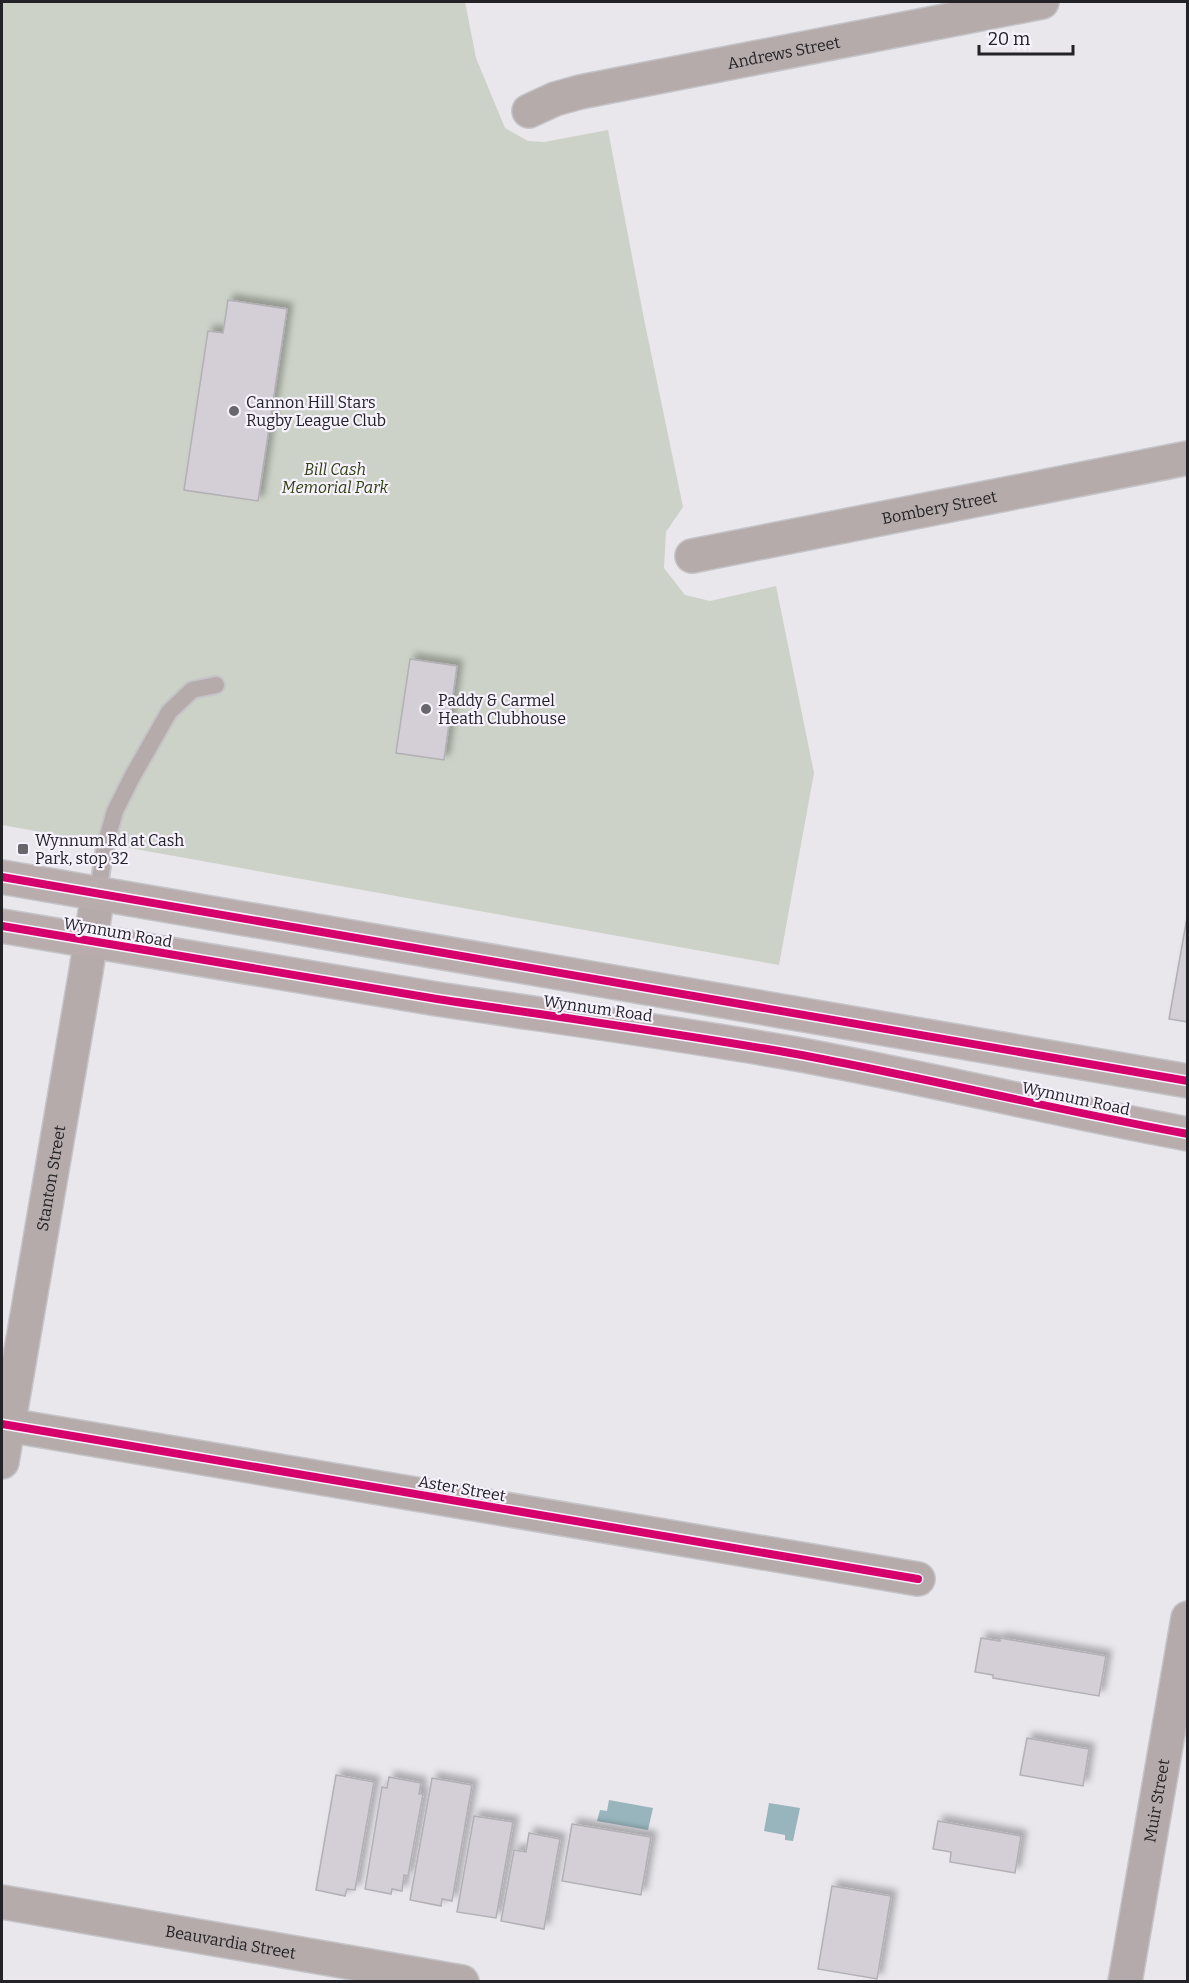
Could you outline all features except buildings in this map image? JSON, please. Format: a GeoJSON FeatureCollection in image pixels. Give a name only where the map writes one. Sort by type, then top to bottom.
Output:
{"type":"FeatureCollection","features":[{"type":"Feature","properties":{"kind":"main road","name":"Wynnum Road"},"geometry":{"type":"LineString","coordinates":[[2,877],[1188,1081]]}},
{"type":"Feature","properties":{"kind":"main road","name":"Wynnum Road"},"geometry":{"type":"LineString","coordinates":[[2,926],[394,992],[663,1031],[797,1054],[1188,1134]]}},
{"type":"Feature","properties":{"kind":"street","name":"Andrews Street"},"geometry":{"type":"LineString","coordinates":[[529,111],[555,99],[580,92],[1042,2]]}},
{"type":"Feature","properties":{"kind":"street","name":"Bombery Street"},"geometry":{"type":"LineString","coordinates":[[692,556],[1188,458]]}},
{"type":"Feature","properties":{"kind":"street","name":"Stanton Street"},"geometry":{"type":"LineString","coordinates":[[2,1462],[5,1424],[98,893]]}},
{"type":"Feature","properties":{"kind":"street","name":"Aster Street"},"geometry":{"type":"LineString","coordinates":[[5,1424],[918,1579]]}},
{"type":"Feature","properties":{"kind":"street","name":"Muir Street"},"geometry":{"type":"LineString","coordinates":[[1125,1982],[1188,1618]]}},
{"type":"Feature","properties":{"kind":"street","name":"Beauvardia Street"},"geometry":{"type":"LineString","coordinates":[[2,1902],[462,1982]]}},
{"type":"Feature","properties":{"kind":"lane"},"geometry":{"type":"LineString","coordinates":[[98,893],[105,846],[115,811],[132,777],[169,712],[192,690],[216,685]]}},
{"type":"Feature","properties":{"kind":"green space","name":"Bill Cash Memorial Park"},"geometry":{"type":"Polygon","coordinates":[[[2,2],[465,2],[476,58],[505,128],[528,141],[544,142],[608,130],[683,507],[666,532],[664,568],[685,595],[710,601],[776,586],[814,773],[779,965],[2,825],[2,2]]]}},
{"type":"Feature","properties":{"kind":"water"},"geometry":{"type":"Polygon","coordinates":[[[609,1800],[653,1808],[648,1830],[597,1821],[600,1810],[607,1811],[609,1800]]]}},
{"type":"Feature","properties":{"kind":"water"},"geometry":{"type":"Polygon","coordinates":[[[769,1803],[800,1808],[793,1841],[785,1840],[785,1835],[764,1831],[769,1803]]]}},
{"type":"Feature","properties":{"kind":"cycle path"},"geometry":{"type":"LineString","coordinates":[[2,877],[1188,1081]]}},
{"type":"Feature","properties":{"kind":"cycle path"},"geometry":{"type":"LineString","coordinates":[[2,926],[437,999],[796,1054],[1188,1134]]}},
{"type":"Feature","properties":{"kind":"cycle path"},"geometry":{"type":"LineString","coordinates":[[2,1424],[918,1579]]}},
{"type":"Feature","properties":{"kind":"place","name":"Cannon Hill Stars Rugby League Club"},"geometry":{"type":"Point","coordinates":[234,411]}},
{"type":"Feature","properties":{"kind":"place","name":"Paddy & Carmel Heath Clubhouse"},"geometry":{"type":"Point","coordinates":[426,709]}},
{"type":"Feature","properties":{"kind":"place","name":"Wynnum Rd at Cash Park, stop 32"},"geometry":{"type":"Point","coordinates":[23,849]}}]}
